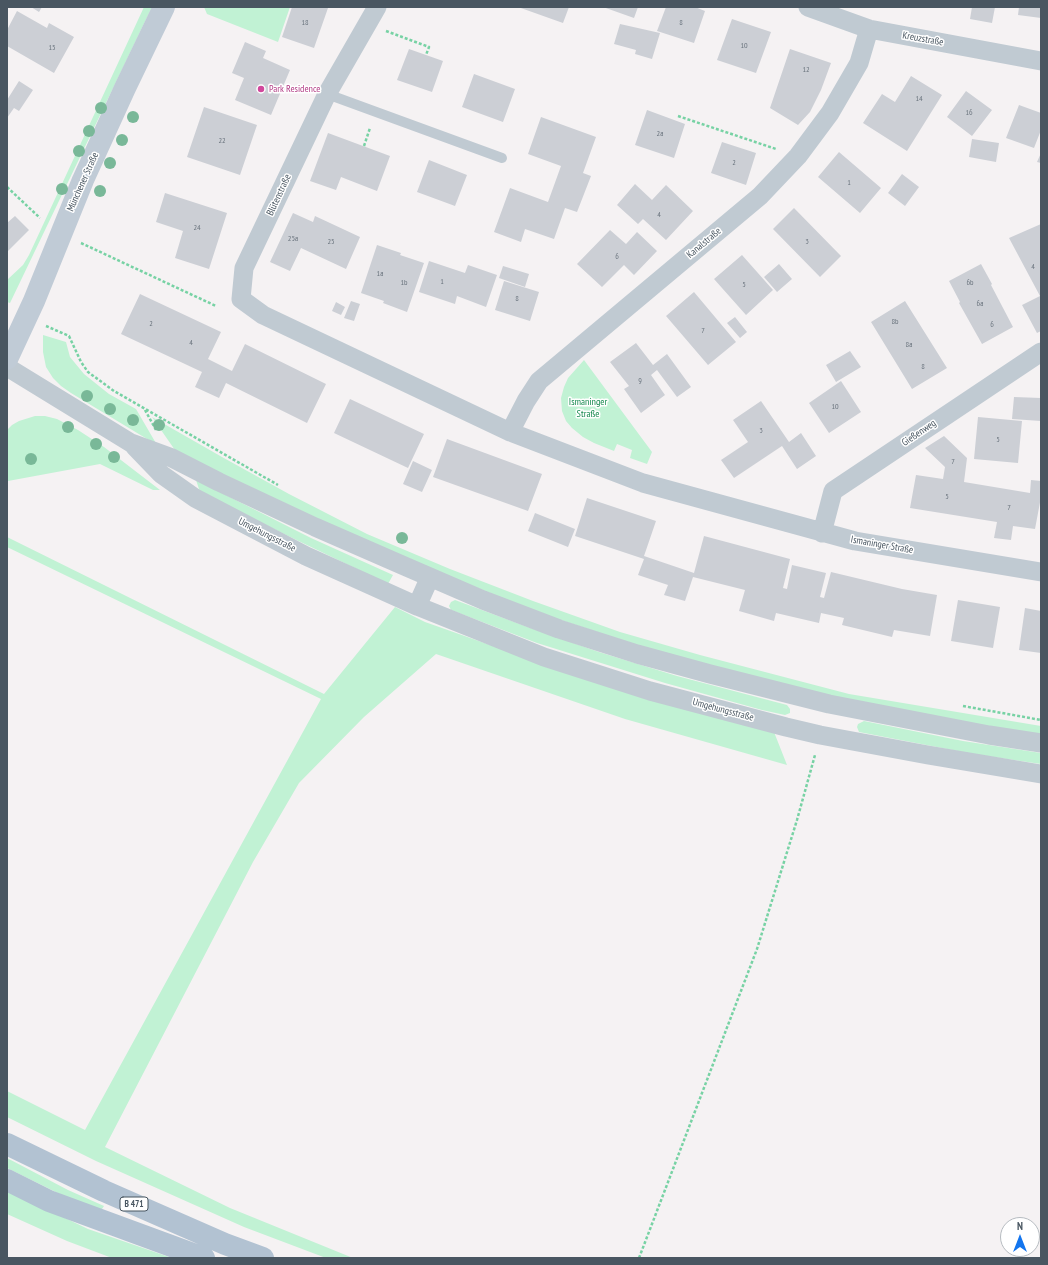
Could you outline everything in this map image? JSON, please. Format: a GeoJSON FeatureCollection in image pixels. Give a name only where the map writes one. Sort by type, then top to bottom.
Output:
{"type":"FeatureCollection","features":[{"type":"Feature","properties":{"kind":"main road","name":"B 471"},"geometry":{"type":"LineString","coordinates":[[7,1144],[104,1191],[225,1244],[263,1258]]}},
{"type":"Feature","properties":{"kind":"main road"},"geometry":{"type":"LineString","coordinates":[[7,1180],[49,1201],[204,1258]]}},
{"type":"Feature","properties":{"kind":"street","name":"Münchener Straße"},"geometry":{"type":"LineString","coordinates":[[7,359],[34,301],[92,159],[164,7]]}},
{"type":"Feature","properties":{"kind":"street","name":"Blütenstraße"},"geometry":{"type":"LineString","coordinates":[[242,300],[244,268],[327,94],[377,7]]}},
{"type":"Feature","properties":{"kind":"street","name":"Kreuzstraße"},"geometry":{"type":"LineString","coordinates":[[808,7],[869,30],[1041,61]]}},
{"type":"Feature","properties":{"kind":"street","name":"Kanalstraße"},"geometry":{"type":"LineString","coordinates":[[510,432],[526,401],[539,381],[760,196],[798,156],[830,113],[859,63],[869,30]]}},
{"type":"Feature","properties":{"kind":"street","name":"Ismaninger Straße"},"geometry":{"type":"LineString","coordinates":[[242,300],[263,314],[510,432],[643,483],[822,533],[1041,572]]}},
{"type":"Feature","properties":{"kind":"street","name":"Gießenweg"},"geometry":{"type":"LineString","coordinates":[[822,533],[833,491],[1041,352]]}},
{"type":"Feature","properties":{"kind":"street","name":"Umgehungsstraße"},"geometry":{"type":"LineString","coordinates":[[7,366],[131,443],[172,458],[315,527],[430,577],[483,600],[559,629],[637,654],[828,704],[989,735],[1041,743]]}},
{"type":"Feature","properties":{"kind":"street","name":"Umgehungsstraße"},"geometry":{"type":"LineString","coordinates":[[131,443],[161,474],[194,498],[306,556],[417,606],[544,657],[650,691],[786,727],[928,755],[1041,774]]}},
{"type":"Feature","properties":{"kind":"street"},"geometry":{"type":"LineString","coordinates":[[417,606],[430,577]]}},
{"type":"Feature","properties":{"kind":"lane"},"geometry":{"type":"LineString","coordinates":[[327,94],[502,158]]}},
{"type":"Feature","properties":{"kind":"path"},"geometry":{"type":"LineString","coordinates":[[367,24],[429,47],[426,55]]}},
{"type":"Feature","properties":{"kind":"path"},"geometry":{"type":"LineString","coordinates":[[678,116],[798,156]]}},
{"type":"Feature","properties":{"kind":"path"},"geometry":{"type":"LineString","coordinates":[[7,187],[40,218]]}},
{"type":"Feature","properties":{"kind":"path"},"geometry":{"type":"LineString","coordinates":[[61,233],[216,306]]}},
{"type":"Feature","properties":{"kind":"path"},"geometry":{"type":"LineString","coordinates":[[69,336],[81,362],[88,372],[97,379],[145,410],[281,486]]}},
{"type":"Feature","properties":{"kind":"path"},"geometry":{"type":"LineString","coordinates":[[957,706],[1041,720]]}},
{"type":"Feature","properties":{"kind":"path"},"geometry":{"type":"LineString","coordinates":[[639,1258],[757,949],[797,820],[820,734]]}},
{"type":"Feature","properties":{"kind":"green space"},"geometry":{"type":"Polygon","coordinates":[[[144,7],[152,7],[10,303],[7,302],[7,280],[23,265],[29,255],[144,7]]]}},
{"type":"Feature","properties":{"kind":"green space"},"geometry":{"type":"Polygon","coordinates":[[[204,7],[290,7],[278,42],[207,14],[204,7]]]}},
{"type":"Feature","properties":{"kind":"green space"},"geometry":{"type":"Polygon","coordinates":[[[43,335],[66,342],[70,357],[84,374],[109,394],[136,409],[157,445],[61,386],[53,378],[46,367],[43,352],[43,335]]]}},
{"type":"Feature","properties":{"kind":"green space","name":"Ismaninger Straße"},"geometry":{"type":"Polygon","coordinates":[[[584,360],[652,452],[647,464],[630,458],[632,450],[617,444],[614,451],[594,443],[583,437],[566,421],[562,411],[561,398],[564,387],[568,378],[584,360]]]}},
{"type":"Feature","properties":{"kind":"green space"},"geometry":{"type":"Polygon","coordinates":[[[35,416],[45,416],[57,419],[78,430],[104,447],[160,490],[153,490],[100,464],[8,481],[7,483],[7,430],[19,421],[35,416]]]}},
{"type":"Feature","properties":{"kind":"green space"},"geometry":{"type":"Polygon","coordinates":[[[152,417],[289,494],[367,534],[450,569],[533,601],[620,632],[700,655],[849,694],[1041,726],[1041,736],[849,703],[699,665],[539,613],[331,528],[177,453],[152,417]]]}},
{"type":"Feature","properties":{"kind":"green space"},"geometry":{"type":"Polygon","coordinates":[[[196,480],[311,538],[393,575],[388,584],[284,534],[200,492],[196,480]]]}},
{"type":"Feature","properties":{"kind":"green space"},"geometry":{"type":"Polygon","coordinates":[[[7,537],[324,694],[395,607],[425,622],[612,688],[774,732],[787,765],[625,719],[436,654],[364,717],[299,783],[253,862],[105,1147],[230,1208],[353,1258],[326,1258],[244,1227],[96,1161],[7,1117],[7,1091],[85,1130],[321,699],[7,547],[7,537]]]}},
{"type":"Feature","properties":{"kind":"green space"},"geometry":{"type":"Polygon","coordinates":[[[455,600],[599,652],[677,676],[787,705],[790,709],[790,713],[785,715],[762,710],[665,683],[537,643],[451,610],[449,606],[451,602],[455,600]]]}},
{"type":"Feature","properties":{"kind":"green space"},"geometry":{"type":"Polygon","coordinates":[[[864,721],[963,741],[1041,753],[1041,764],[973,754],[859,732],[857,727],[858,724],[864,721]]]}},
{"type":"Feature","properties":{"kind":"green space"},"geometry":{"type":"Polygon","coordinates":[[[7,1158],[68,1190],[104,1206],[100,1212],[7,1168],[7,1158]]]}},
{"type":"Feature","properties":{"kind":"green space"},"geometry":{"type":"Polygon","coordinates":[[[7,1190],[88,1229],[172,1258],[112,1258],[67,1241],[7,1214],[7,1190]]]}},
{"type":"Feature","properties":{"kind":"building"},"geometry":{"type":"Polygon","coordinates":[[[31,7],[42,7],[39,12],[31,7]]]}},
{"type":"Feature","properties":{"kind":"building"},"geometry":{"type":"Polygon","coordinates":[[[292,7],[328,8],[314,48],[282,37],[292,7]]]}},
{"type":"Feature","properties":{"kind":"building"},"geometry":{"type":"Polygon","coordinates":[[[518,7],[569,7],[563,23],[518,7]]]}},
{"type":"Feature","properties":{"kind":"building"},"geometry":{"type":"Polygon","coordinates":[[[603,7],[638,7],[634,18],[603,7]]]}},
{"type":"Feature","properties":{"kind":"building"},"geometry":{"type":"Polygon","coordinates":[[[666,7],[695,7],[705,11],[694,43],[657,31],[666,7]]]}},
{"type":"Feature","properties":{"kind":"building"},"geometry":{"type":"Polygon","coordinates":[[[972,7],[995,7],[992,23],[970,19],[972,7]]]}},
{"type":"Feature","properties":{"kind":"building"},"geometry":{"type":"Polygon","coordinates":[[[1019,7],[1041,7],[1041,18],[1018,15],[1019,7]]]}},
{"type":"Feature","properties":{"kind":"building"},"geometry":{"type":"Polygon","coordinates":[[[17,11],[47,28],[49,23],[74,37],[54,73],[7,46],[7,30],[17,11]]]}},
{"type":"Feature","properties":{"kind":"building"},"geometry":{"type":"Polygon","coordinates":[[[732,19],[771,32],[756,73],[717,60],[732,19]]]}},
{"type":"Feature","properties":{"kind":"building"},"geometry":{"type":"Polygon","coordinates":[[[620,24],[660,33],[652,59],[635,54],[636,50],[614,44],[620,24]]]}},
{"type":"Feature","properties":{"kind":"building","name":"Park Residence"},"geometry":{"type":"Polygon","coordinates":[[[245,42],[266,51],[263,58],[290,70],[271,115],[235,100],[244,78],[232,73],[245,42]]]}},
{"type":"Feature","properties":{"kind":"building"},"geometry":{"type":"Polygon","coordinates":[[[409,49],[443,61],[432,92],[397,80],[409,49]]]}},
{"type":"Feature","properties":{"kind":"building"},"geometry":{"type":"Polygon","coordinates":[[[790,49],[831,63],[821,90],[810,112],[798,125],[770,108],[790,49]]]}},
{"type":"Feature","properties":{"kind":"building"},"geometry":{"type":"Polygon","coordinates":[[[474,74],[515,89],[503,122],[462,107],[474,74]]]}},
{"type":"Feature","properties":{"kind":"building"},"geometry":{"type":"Polygon","coordinates":[[[911,76],[942,95],[907,151],[863,123],[882,94],[895,102],[911,76]]]}},
{"type":"Feature","properties":{"kind":"building"},"geometry":{"type":"Polygon","coordinates":[[[19,81],[33,90],[19,111],[14,108],[7,118],[7,100],[19,81]]]}},
{"type":"Feature","properties":{"kind":"building"},"geometry":{"type":"Polygon","coordinates":[[[966,91],[992,110],[972,136],[947,117],[966,91]]]}},
{"type":"Feature","properties":{"kind":"building"},"geometry":{"type":"Polygon","coordinates":[[[1019,105],[1041,113],[1041,130],[1034,148],[1006,138],[1019,105]]]}},
{"type":"Feature","properties":{"kind":"building"},"geometry":{"type":"Polygon","coordinates":[[[204,107],[257,125],[240,175],[187,157],[204,107]]]}},
{"type":"Feature","properties":{"kind":"building"},"geometry":{"type":"Polygon","coordinates":[[[647,110],[685,124],[674,158],[635,145],[647,110]]]}},
{"type":"Feature","properties":{"kind":"building"},"geometry":{"type":"Polygon","coordinates":[[[541,117],[596,137],[583,173],[591,176],[577,212],[565,208],[554,239],[525,229],[521,242],[494,232],[510,188],[548,202],[561,166],[528,154],[541,117]]]}},
{"type":"Feature","properties":{"kind":"building"},"geometry":{"type":"Polygon","coordinates":[[[328,133],[390,156],[377,191],[341,177],[336,190],[310,181],[328,133]]]}},
{"type":"Feature","properties":{"kind":"building"},"geometry":{"type":"Polygon","coordinates":[[[972,139],[999,143],[996,162],[969,157],[972,139]]]}},
{"type":"Feature","properties":{"kind":"building"},"geometry":{"type":"Polygon","coordinates":[[[722,142],[756,153],[746,185],[711,173],[722,142]]]}},
{"type":"Feature","properties":{"kind":"building"},"geometry":{"type":"Polygon","coordinates":[[[839,152],[881,188],[860,213],[818,177],[839,152]]]}},
{"type":"Feature","properties":{"kind":"building"},"geometry":{"type":"Polygon","coordinates":[[[1041,153],[1041,163],[1037,162],[1041,153]]]}},
{"type":"Feature","properties":{"kind":"building"},"geometry":{"type":"Polygon","coordinates":[[[429,160],[467,175],[455,206],[417,192],[429,160]]]}},
{"type":"Feature","properties":{"kind":"building"},"geometry":{"type":"Polygon","coordinates":[[[902,174],[919,187],[905,206],[888,193],[902,174]]]}},
{"type":"Feature","properties":{"kind":"building"},"geometry":{"type":"Polygon","coordinates":[[[635,184],[652,200],[666,185],[693,211],[666,240],[643,219],[638,224],[617,205],[635,184]]]}},
{"type":"Feature","properties":{"kind":"building"},"geometry":{"type":"Polygon","coordinates":[[[165,193],[227,213],[209,269],[175,258],[183,231],[156,222],[165,193]]]}},
{"type":"Feature","properties":{"kind":"building"},"geometry":{"type":"Polygon","coordinates":[[[794,208],[841,256],[820,277],[773,229],[794,208]]]}},
{"type":"Feature","properties":{"kind":"building"},"geometry":{"type":"Polygon","coordinates":[[[293,213],[313,222],[315,216],[360,237],[346,269],[301,248],[290,271],[270,262],[293,213]]]}},
{"type":"Feature","properties":{"kind":"building"},"geometry":{"type":"Polygon","coordinates":[[[15,216],[29,230],[7,252],[7,223],[15,216]]]}},
{"type":"Feature","properties":{"kind":"building"},"geometry":{"type":"Polygon","coordinates":[[[1041,224],[1041,331],[1037,333],[1022,305],[1040,296],[1009,238],[1041,224]]]}},
{"type":"Feature","properties":{"kind":"building"},"geometry":{"type":"Polygon","coordinates":[[[610,230],[626,244],[637,232],[657,251],[634,275],[624,265],[602,287],[577,264],[610,230]]]}},
{"type":"Feature","properties":{"kind":"building"},"geometry":{"type":"Polygon","coordinates":[[[377,245],[424,263],[407,312],[383,303],[384,301],[361,293],[377,245]]]}},
{"type":"Feature","properties":{"kind":"building"},"geometry":{"type":"Polygon","coordinates":[[[742,255],[773,290],[746,315],[714,279],[742,255]]]}},
{"type":"Feature","properties":{"kind":"building"},"geometry":{"type":"Polygon","coordinates":[[[429,261],[465,273],[468,265],[497,275],[486,307],[457,296],[455,304],[419,292],[429,261]]]}},
{"type":"Feature","properties":{"kind":"building"},"geometry":{"type":"Polygon","coordinates":[[[779,264],[792,279],[777,292],[764,277],[779,264]]]}},
{"type":"Feature","properties":{"kind":"building"},"geometry":{"type":"Polygon","coordinates":[[[981,264],[1013,327],[982,344],[959,303],[960,302],[949,281],[981,264]]]}},
{"type":"Feature","properties":{"kind":"building"},"geometry":{"type":"Polygon","coordinates":[[[503,266],[529,274],[525,287],[499,278],[503,266]]]}},
{"type":"Feature","properties":{"kind":"building"},"geometry":{"type":"Polygon","coordinates":[[[504,281],[539,292],[530,321],[495,310],[504,281]]]}},
{"type":"Feature","properties":{"kind":"building"},"geometry":{"type":"Polygon","coordinates":[[[694,292],[736,342],[708,365],[666,316],[694,292]]]}},
{"type":"Feature","properties":{"kind":"building"},"geometry":{"type":"Polygon","coordinates":[[[140,294],[221,332],[208,359],[232,371],[245,344],[326,384],[307,423],[226,383],[219,398],[195,387],[202,372],[121,334],[140,294]]]}},
{"type":"Feature","properties":{"kind":"building"},"geometry":{"type":"Polygon","coordinates":[[[351,301],[360,304],[354,321],[344,318],[351,301]]]}},
{"type":"Feature","properties":{"kind":"building"},"geometry":{"type":"Polygon","coordinates":[[[905,301],[947,368],[912,389],[871,322],[905,301]]]}},
{"type":"Feature","properties":{"kind":"building"},"geometry":{"type":"Polygon","coordinates":[[[336,302],[345,307],[341,315],[332,311],[336,302]]]}},
{"type":"Feature","properties":{"kind":"building"},"geometry":{"type":"Polygon","coordinates":[[[735,317],[747,332],[740,338],[727,323],[735,317]]]}},
{"type":"Feature","properties":{"kind":"building"},"geometry":{"type":"Polygon","coordinates":[[[636,343],[653,365],[667,354],[691,387],[677,397],[657,370],[651,375],[665,395],[641,413],[624,389],[629,386],[610,362],[636,343]]]}},
{"type":"Feature","properties":{"kind":"building"},"geometry":{"type":"Polygon","coordinates":[[[850,351],[861,367],[836,382],[826,365],[850,351]]]}},
{"type":"Feature","properties":{"kind":"building"},"geometry":{"type":"Polygon","coordinates":[[[841,381],[861,412],[829,433],[809,403],[841,381]]]}},
{"type":"Feature","properties":{"kind":"building"},"geometry":{"type":"Polygon","coordinates":[[[1014,397],[1041,398],[1041,421],[1012,419],[1014,397]]]}},
{"type":"Feature","properties":{"kind":"building"},"geometry":{"type":"Polygon","coordinates":[[[350,399],[424,434],[408,468],[334,433],[350,399]]]}},
{"type":"Feature","properties":{"kind":"building"},"geometry":{"type":"Polygon","coordinates":[[[761,401],[789,442],[801,433],[816,456],[797,469],[782,446],[734,478],[721,460],[748,442],[733,420],[761,401]]]}},
{"type":"Feature","properties":{"kind":"building"},"geometry":{"type":"Polygon","coordinates":[[[978,417],[1022,421],[1018,463],[974,459],[978,417]]]}},
{"type":"Feature","properties":{"kind":"building"},"geometry":{"type":"Polygon","coordinates":[[[944,436],[967,458],[964,482],[1030,493],[1031,480],[1041,481],[1041,497],[1035,529],[1013,526],[1011,540],[994,538],[997,522],[910,508],[916,475],[943,479],[945,467],[925,448],[944,436]]]}},
{"type":"Feature","properties":{"kind":"building"},"geometry":{"type":"Polygon","coordinates":[[[447,439],[542,474],[528,511],[433,477],[447,439]]]}},
{"type":"Feature","properties":{"kind":"building"},"geometry":{"type":"Polygon","coordinates":[[[413,461],[432,470],[422,492],[403,484],[413,461]]]}},
{"type":"Feature","properties":{"kind":"building"},"geometry":{"type":"Polygon","coordinates":[[[587,498],[656,521],[644,556],[694,573],[704,536],[790,559],[783,588],[787,589],[792,565],[826,573],[820,597],[824,598],[831,572],[902,589],[937,595],[930,636],[894,630],[892,637],[842,625],[844,618],[821,613],[819,623],[776,613],[774,621],[739,611],[745,590],[693,577],[685,601],[664,595],[668,585],[638,575],[644,559],[575,536],[587,498]]]}},
{"type":"Feature","properties":{"kind":"building"},"geometry":{"type":"Polygon","coordinates":[[[535,513],[575,529],[568,547],[528,531],[535,513]]]}},
{"type":"Feature","properties":{"kind":"building"},"geometry":{"type":"Polygon","coordinates":[[[958,600],[1000,607],[993,648],[951,641],[958,600]]]}},
{"type":"Feature","properties":{"kind":"building"},"geometry":{"type":"Polygon","coordinates":[[[1025,608],[1041,611],[1041,653],[1019,650],[1025,608]]]}},
{"type":"Feature","properties":{"kind":"place","name":"Park Residence"},"geometry":{"type":"Point","coordinates":[261,89]}}]}
